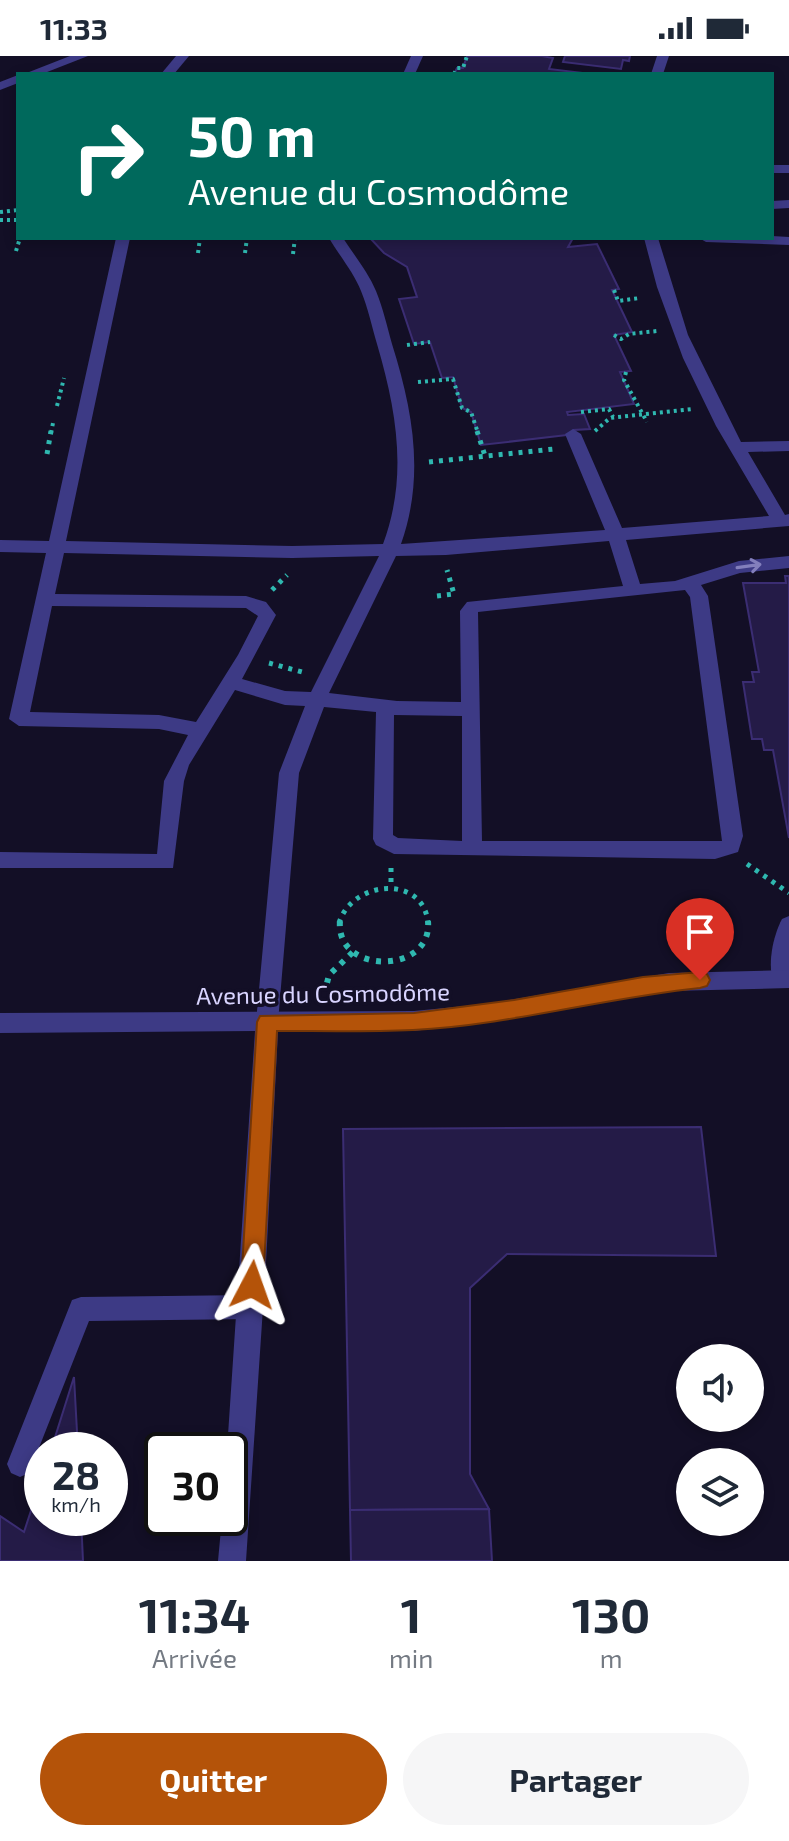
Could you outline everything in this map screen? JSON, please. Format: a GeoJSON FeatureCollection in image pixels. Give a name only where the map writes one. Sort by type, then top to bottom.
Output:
{"type":"FeatureCollection","features":[{"type":"Feature","properties":{"kind":"street"},"geometry":{"type":"LineString","coordinates":[[36,72],[82,56]]}},
{"type":"Feature","properties":{"kind":"street"},"geometry":{"type":"LineString","coordinates":[[169,72],[183,56]]}},
{"type":"Feature","properties":{"kind":"street"},"geometry":{"type":"LineString","coordinates":[[123,240],[19,719],[159,722],[199,730]]}},
{"type":"Feature","properties":{"kind":"street"},"geometry":{"type":"LineString","coordinates":[[232,1561],[251,1307],[267,1022],[289,773],[317,700],[381,574],[401,519],[406,482],[407,436],[403,408],[368,289],[337,240]]}},
{"type":"Feature","properties":{"kind":"street"},"geometry":{"type":"LineString","coordinates":[[0,546],[292,552],[446,549],[784,521],[703,386],[678,330],[652,240]]}},
{"type":"Feature","properties":{"kind":"street"},"geometry":{"type":"LineString","coordinates":[[761,240],[789,241]]}},
{"type":"Feature","properties":{"kind":"street"},"geometry":{"type":"LineString","coordinates":[[573,434],[605,513],[618,535],[633,591]]}},
{"type":"Feature","properties":{"kind":"street"},"geometry":{"type":"LineString","coordinates":[[738,447],[789,446]]}},
{"type":"Feature","properties":{"kind":"street"},"geometry":{"type":"LineString","coordinates":[[472,849],[470,608],[690,584],[739,567],[789,562]]}},
{"type":"Feature","properties":{"kind":"street"},"geometry":{"type":"LineString","coordinates":[[386,707],[383,839],[394,846],[715,851],[731,846],[733,836],[721,740],[699,596],[690,584]]}},
{"type":"Feature","properties":{"kind":"street"},"geometry":{"type":"LineString","coordinates":[[0,860],[166,862],[176,773],[267,620],[265,611],[255,604],[45,600]]}},
{"type":"Feature","properties":{"kind":"street"},"geometry":{"type":"LineString","coordinates":[[231,682],[285,698],[360,702],[386,707],[471,709]]}},
{"type":"Feature","properties":{"kind":"street"},"geometry":{"type":"LineString","coordinates":[[786,979],[783,949],[789,925]]}},
{"type":"Feature","properties":{"kind":"street","name":"Avenue du Cosmodôme"},"geometry":{"type":"LineString","coordinates":[[0,1023],[414,1021],[514,1009],[643,985],[700,980],[786,979]]}},
{"type":"Feature","properties":{"kind":"street"},"geometry":{"type":"LineString","coordinates":[[20,1464],[81,1309],[251,1307]]}},
{"type":"Feature","properties":{"kind":"path"},"geometry":{"type":"LineString","coordinates":[[455,72],[457,68],[463,68],[467,56]]}},
{"type":"Feature","properties":{"kind":"path"},"geometry":{"type":"LineString","coordinates":[[16,251],[19,240]]}},
{"type":"Feature","properties":{"kind":"path"},"geometry":{"type":"LineString","coordinates":[[198,253],[200,240]]}},
{"type":"Feature","properties":{"kind":"path"},"geometry":{"type":"LineString","coordinates":[[245,253],[247,240]]}},
{"type":"Feature","properties":{"kind":"path"},"geometry":{"type":"LineString","coordinates":[[293,254],[295,240]]}},
{"type":"Feature","properties":{"kind":"path"},"geometry":{"type":"LineString","coordinates":[[614,290],[618,301],[640,298]]}},
{"type":"Feature","properties":{"kind":"path"},"geometry":{"type":"LineString","coordinates":[[614,335],[621,339],[629,334],[662,331]]}},
{"type":"Feature","properties":{"kind":"path"},"geometry":{"type":"LineString","coordinates":[[405,345],[430,342]]}},
{"type":"Feature","properties":{"kind":"path"},"geometry":{"type":"LineString","coordinates":[[626,372],[624,380],[647,422]]}},
{"type":"Feature","properties":{"kind":"path"},"geometry":{"type":"LineString","coordinates":[[57,406],[64,378]]}},
{"type":"Feature","properties":{"kind":"path"},"geometry":{"type":"LineString","coordinates":[[417,383],[453,379],[462,408],[471,412],[485,456]]}},
{"type":"Feature","properties":{"kind":"path"},"geometry":{"type":"LineString","coordinates":[[597,441],[593,433],[614,418],[697,408]]}},
{"type":"Feature","properties":{"kind":"path"},"geometry":{"type":"LineString","coordinates":[[568,414],[609,409],[614,418]]}},
{"type":"Feature","properties":{"kind":"path"},"geometry":{"type":"LineString","coordinates":[[47,454],[53,423]]}},
{"type":"Feature","properties":{"kind":"path"},"geometry":{"type":"LineString","coordinates":[[429,462],[559,448]]}},
{"type":"Feature","properties":{"kind":"path"},"geometry":{"type":"LineString","coordinates":[[495,455],[497,462]]}},
{"type":"Feature","properties":{"kind":"path"},"geometry":{"type":"LineString","coordinates":[[437,596],[454,594],[446,565]]}},
{"type":"Feature","properties":{"kind":"path"},"geometry":{"type":"LineString","coordinates":[[276,596],[271,592],[274,586],[292,573]]}},
{"type":"Feature","properties":{"kind":"path"},"geometry":{"type":"LineString","coordinates":[[284,667],[303,672]]}},
{"type":"Feature","properties":{"kind":"path"},"geometry":{"type":"LineString","coordinates":[[742,860],[789,893]]}},
{"type":"Feature","properties":{"kind":"path"},"geometry":{"type":"LineString","coordinates":[[391,887],[411,894],[425,907],[430,931],[420,948],[410,956],[382,962],[353,952],[345,944],[338,928],[341,911],[352,897],[370,889],[391,887]]}},
{"type":"Feature","properties":{"kind":"path"},"geometry":{"type":"LineString","coordinates":[[327,983],[329,975],[353,952]]}},
{"type":"Feature","properties":{"kind":"building"},"geometry":{"type":"Polygon","coordinates":[[[467,56],[542,56],[553,58],[549,69],[574,72],[455,72],[457,68],[463,68],[467,56]]]}},
{"type":"Feature","properties":{"kind":"building"},"geometry":{"type":"Polygon","coordinates":[[[565,56],[630,56],[629,61],[623,60],[621,69],[563,62],[565,56]]]}},
{"type":"Feature","properties":{"kind":"building"},"geometry":{"type":"Polygon","coordinates":[[[372,240],[572,240],[568,247],[597,244],[619,289],[612,290],[632,332],[614,335],[631,371],[620,372],[634,404],[567,412],[568,415],[584,414],[590,429],[574,430],[576,434],[481,445],[471,412],[462,408],[453,377],[442,378],[430,342],[414,344],[399,299],[417,297],[407,267],[384,253],[372,240]]]}},
{"type":"Feature","properties":{"kind":"building"},"geometry":{"type":"Polygon","coordinates":[[[785,576],[789,576],[789,838],[773,750],[764,750],[762,739],[752,739],[743,682],[754,682],[752,672],[759,672],[743,583],[786,583],[785,576]]]}},
{"type":"Feature","properties":{"kind":"building"},"geometry":{"type":"Polygon","coordinates":[[[701,1127],[716,1256],[507,1254],[470,1288],[470,1474],[489,1509],[350,1510],[343,1129],[701,1127]]]}},
{"type":"Feature","properties":{"kind":"building"},"geometry":{"type":"Polygon","coordinates":[[[74,1377],[77,1432],[57,1432],[74,1377]]]}},
{"type":"Feature","properties":{"kind":"building"},"geometry":{"type":"Polygon","coordinates":[[[489,1509],[492,1561],[351,1561],[350,1510],[489,1509]]]}},
{"type":"Feature","properties":{"kind":"building"},"geometry":{"type":"Polygon","coordinates":[[[0,1516],[24,1532],[24,1536],[82,1536],[83,1561],[0,1561],[0,1516]]]}},
{"type":"Feature","properties":{"kind":"route"},"geometry":{"type":"LineString","coordinates":[[252,1285],[267,1022],[414,1021],[514,1009],[643,985],[700,980]]}}]}
